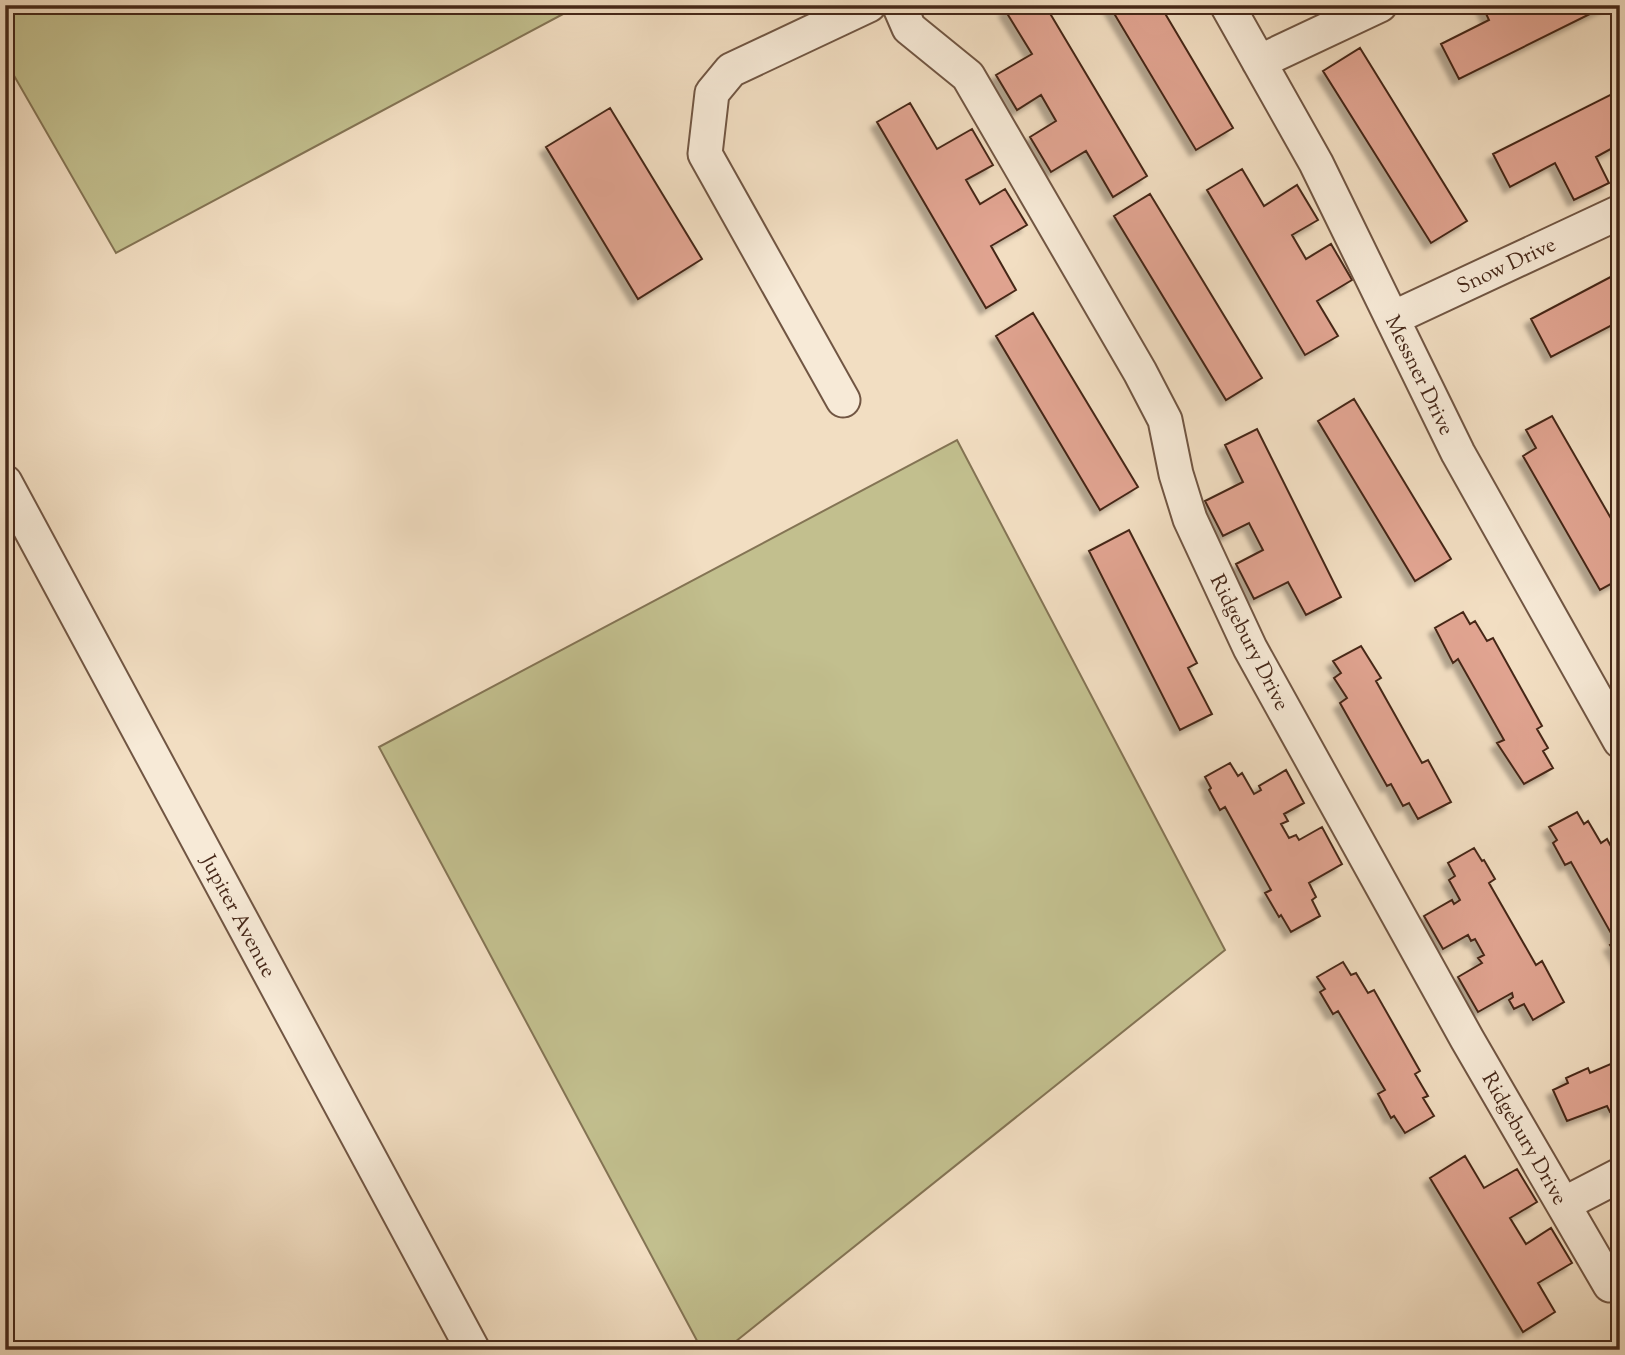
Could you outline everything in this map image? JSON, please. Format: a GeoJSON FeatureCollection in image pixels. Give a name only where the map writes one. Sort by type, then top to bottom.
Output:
{"type":"FeatureCollection","features":[{"type":"Feature","properties":{"kind":"street"},"geometry":{"type":"LineString","coordinates":[[843,400],[705,154],[712,93],[731,70],[869,5]]}},
{"type":"Feature","properties":{"kind":"street","name":"Ridgebury Drive"},"geometry":{"type":"LineString","coordinates":[[899,5],[909,28],[968,76],[1140,372],[1165,420],[1176,474],[1190,519],[1250,648],[1467,1039],[1610,1285]]}},
{"type":"Feature","properties":{"kind":"street","name":"Messner Drive"},"geometry":{"type":"LineString","coordinates":[[1227,5],[1316,163],[1458,453],[1620,741]]}},
{"type":"Feature","properties":{"kind":"street"},"geometry":{"type":"LineString","coordinates":[[1259,62],[1380,5]]}},
{"type":"Feature","properties":{"kind":"street","name":"Snow Drive"},"geometry":{"type":"LineString","coordinates":[[1393,318],[1620,212]]}},
{"type":"Feature","properties":{"kind":"street","name":"Jupiter Avenue"},"geometry":{"type":"LineString","coordinates":[[5,482],[472,1350]]}},
{"type":"Feature","properties":{"kind":"street"},"geometry":{"type":"LineString","coordinates":[[1564,1204],[1620,1175]]}},
{"type":"Feature","properties":{"kind":"shaded area"},"geometry":{"type":"Polygon","coordinates":[[[5,5],[580,5],[116,253],[5,60],[5,5]]]}},
{"type":"Feature","properties":{"kind":"shaded area"},"geometry":{"type":"Polygon","coordinates":[[[957,440],[1225,950],[725,1350],[702,1350],[379,747],[957,440]]]}},
{"type":"Feature","properties":{"kind":"building"},"geometry":{"type":"Polygon","coordinates":[[[1013,5],[1045,5],[1147,176],[1113,197],[1086,151],[1051,172],[1030,137],[1056,121],[1041,95],[1017,110],[996,75],[1032,54],[1005,10],[1013,5]]]}},
{"type":"Feature","properties":{"kind":"building"},"geometry":{"type":"Polygon","coordinates":[[[1109,5],[1160,5],[1233,128],[1196,150],[1109,5]]]}},
{"type":"Feature","properties":{"kind":"building"},"geometry":{"type":"Polygon","coordinates":[[[1482,5],[1608,5],[1459,79],[1441,44],[1489,20],[1482,5]]]}},
{"type":"Feature","properties":{"kind":"building"},"geometry":{"type":"Polygon","coordinates":[[[1360,48],[1467,221],[1431,243],[1323,71],[1360,48]]]}},
{"type":"Feature","properties":{"kind":"building"},"geometry":{"type":"Polygon","coordinates":[[[1620,90],[1620,144],[1596,157],[1609,183],[1574,200],[1555,163],[1510,187],[1493,154],[1620,90]]]}},
{"type":"Feature","properties":{"kind":"building"},"geometry":{"type":"Polygon","coordinates":[[[910,103],[937,149],[972,129],[993,165],[966,180],[980,204],[1005,189],[1027,225],[991,246],[1016,290],[986,308],[877,122],[910,103]]]}},
{"type":"Feature","properties":{"kind":"building"},"geometry":{"type":"Polygon","coordinates":[[[610,108],[702,259],[638,299],[546,147],[610,108]]]}},
{"type":"Feature","properties":{"kind":"building"},"geometry":{"type":"Polygon","coordinates":[[[1242,169],[1264,206],[1297,185],[1318,220],[1292,235],[1306,259],[1331,244],[1352,280],[1317,301],[1338,336],[1305,355],[1207,190],[1242,169]]]}},
{"type":"Feature","properties":{"kind":"building"},"geometry":{"type":"Polygon","coordinates":[[[1150,194],[1262,378],[1226,400],[1114,216],[1150,194]]]}},
{"type":"Feature","properties":{"kind":"building"},"geometry":{"type":"Polygon","coordinates":[[[1620,272],[1620,321],[1551,357],[1531,319],[1620,272]]]}},
{"type":"Feature","properties":{"kind":"building"},"geometry":{"type":"Polygon","coordinates":[[[1033,313],[1138,487],[1100,510],[996,336],[1033,313]]]}},
{"type":"Feature","properties":{"kind":"building"},"geometry":{"type":"Polygon","coordinates":[[[1354,399],[1451,559],[1415,581],[1318,421],[1354,399]]]}},
{"type":"Feature","properties":{"kind":"building"},"geometry":{"type":"Polygon","coordinates":[[[1552,416],[1620,534],[1620,579],[1600,590],[1523,456],[1536,448],[1526,430],[1552,416]]]}},
{"type":"Feature","properties":{"kind":"building"},"geometry":{"type":"Polygon","coordinates":[[[1257,429],[1341,597],[1306,615],[1288,582],[1254,599],[1236,564],[1263,550],[1249,523],[1223,536],[1205,501],[1243,482],[1225,445],[1257,429]]]}},
{"type":"Feature","properties":{"kind":"building"},"geometry":{"type":"Polygon","coordinates":[[[1129,530],[1197,663],[1188,668],[1212,714],[1180,730],[1089,551],[1129,530]]]}},
{"type":"Feature","properties":{"kind":"building"},"geometry":{"type":"Polygon","coordinates":[[[1463,612],[1470,624],[1475,621],[1487,641],[1493,638],[1542,726],[1537,729],[1548,748],[1543,751],[1553,768],[1524,784],[1497,743],[1504,740],[1458,659],[1453,663],[1435,628],[1463,612]]]}},
{"type":"Feature","properties":{"kind":"building"},"geometry":{"type":"Polygon","coordinates":[[[1361,646],[1381,678],[1376,681],[1422,763],[1428,760],[1451,802],[1418,819],[1409,803],[1403,806],[1391,784],[1387,786],[1340,703],[1347,698],[1334,678],[1341,673],[1333,661],[1361,646]]]}},
{"type":"Feature","properties":{"kind":"building"},"geometry":{"type":"Polygon","coordinates":[[[1230,763],[1238,776],[1242,773],[1254,794],[1261,790],[1259,786],[1286,770],[1304,803],[1284,814],[1288,821],[1281,824],[1289,838],[1296,835],[1299,840],[1322,827],[1342,864],[1309,883],[1316,897],[1312,900],[1320,916],[1291,932],[1265,893],[1271,890],[1225,807],[1220,810],[1209,790],[1211,788],[1205,777],[1230,763]]]}},
{"type":"Feature","properties":{"kind":"building"},"geometry":{"type":"Polygon","coordinates":[[[1577,812],[1584,824],[1588,821],[1601,843],[1607,839],[1620,863],[1620,962],[1610,945],[1616,942],[1571,862],[1565,865],[1553,843],[1557,840],[1549,827],[1577,812]]]}},
{"type":"Feature","properties":{"kind":"building"},"geometry":{"type":"Polygon","coordinates":[[[1474,848],[1495,879],[1489,883],[1536,965],[1542,961],[1564,1002],[1533,1020],[1524,1004],[1514,1009],[1509,1000],[1513,997],[1512,993],[1478,1012],[1458,977],[1482,963],[1478,958],[1484,955],[1475,939],[1471,941],[1468,935],[1443,949],[1424,916],[1452,900],[1454,904],[1460,900],[1449,880],[1455,876],[1448,863],[1474,848]]]}},
{"type":"Feature","properties":{"kind":"building"},"geometry":{"type":"Polygon","coordinates":[[[1343,962],[1351,975],[1356,973],[1368,993],[1374,990],[1420,1071],[1415,1074],[1428,1096],[1423,1098],[1434,1116],[1405,1133],[1394,1116],[1391,1118],[1378,1094],[1385,1090],[1338,1011],[1333,1014],[1320,992],[1325,989],[1317,977],[1343,962]]]}},
{"type":"Feature","properties":{"kind":"building"},"geometry":{"type":"Polygon","coordinates":[[[1620,1060],[1620,1107],[1610,1112],[1607,1106],[1567,1121],[1553,1090],[1568,1083],[1566,1078],[1588,1068],[1590,1073],[1620,1060]]]}},
{"type":"Feature","properties":{"kind":"building"},"geometry":{"type":"Polygon","coordinates":[[[1465,1156],[1484,1188],[1517,1169],[1537,1202],[1510,1218],[1526,1244],[1551,1228],[1572,1263],[1538,1283],[1555,1312],[1523,1332],[1430,1178],[1465,1156]]]}}]}
